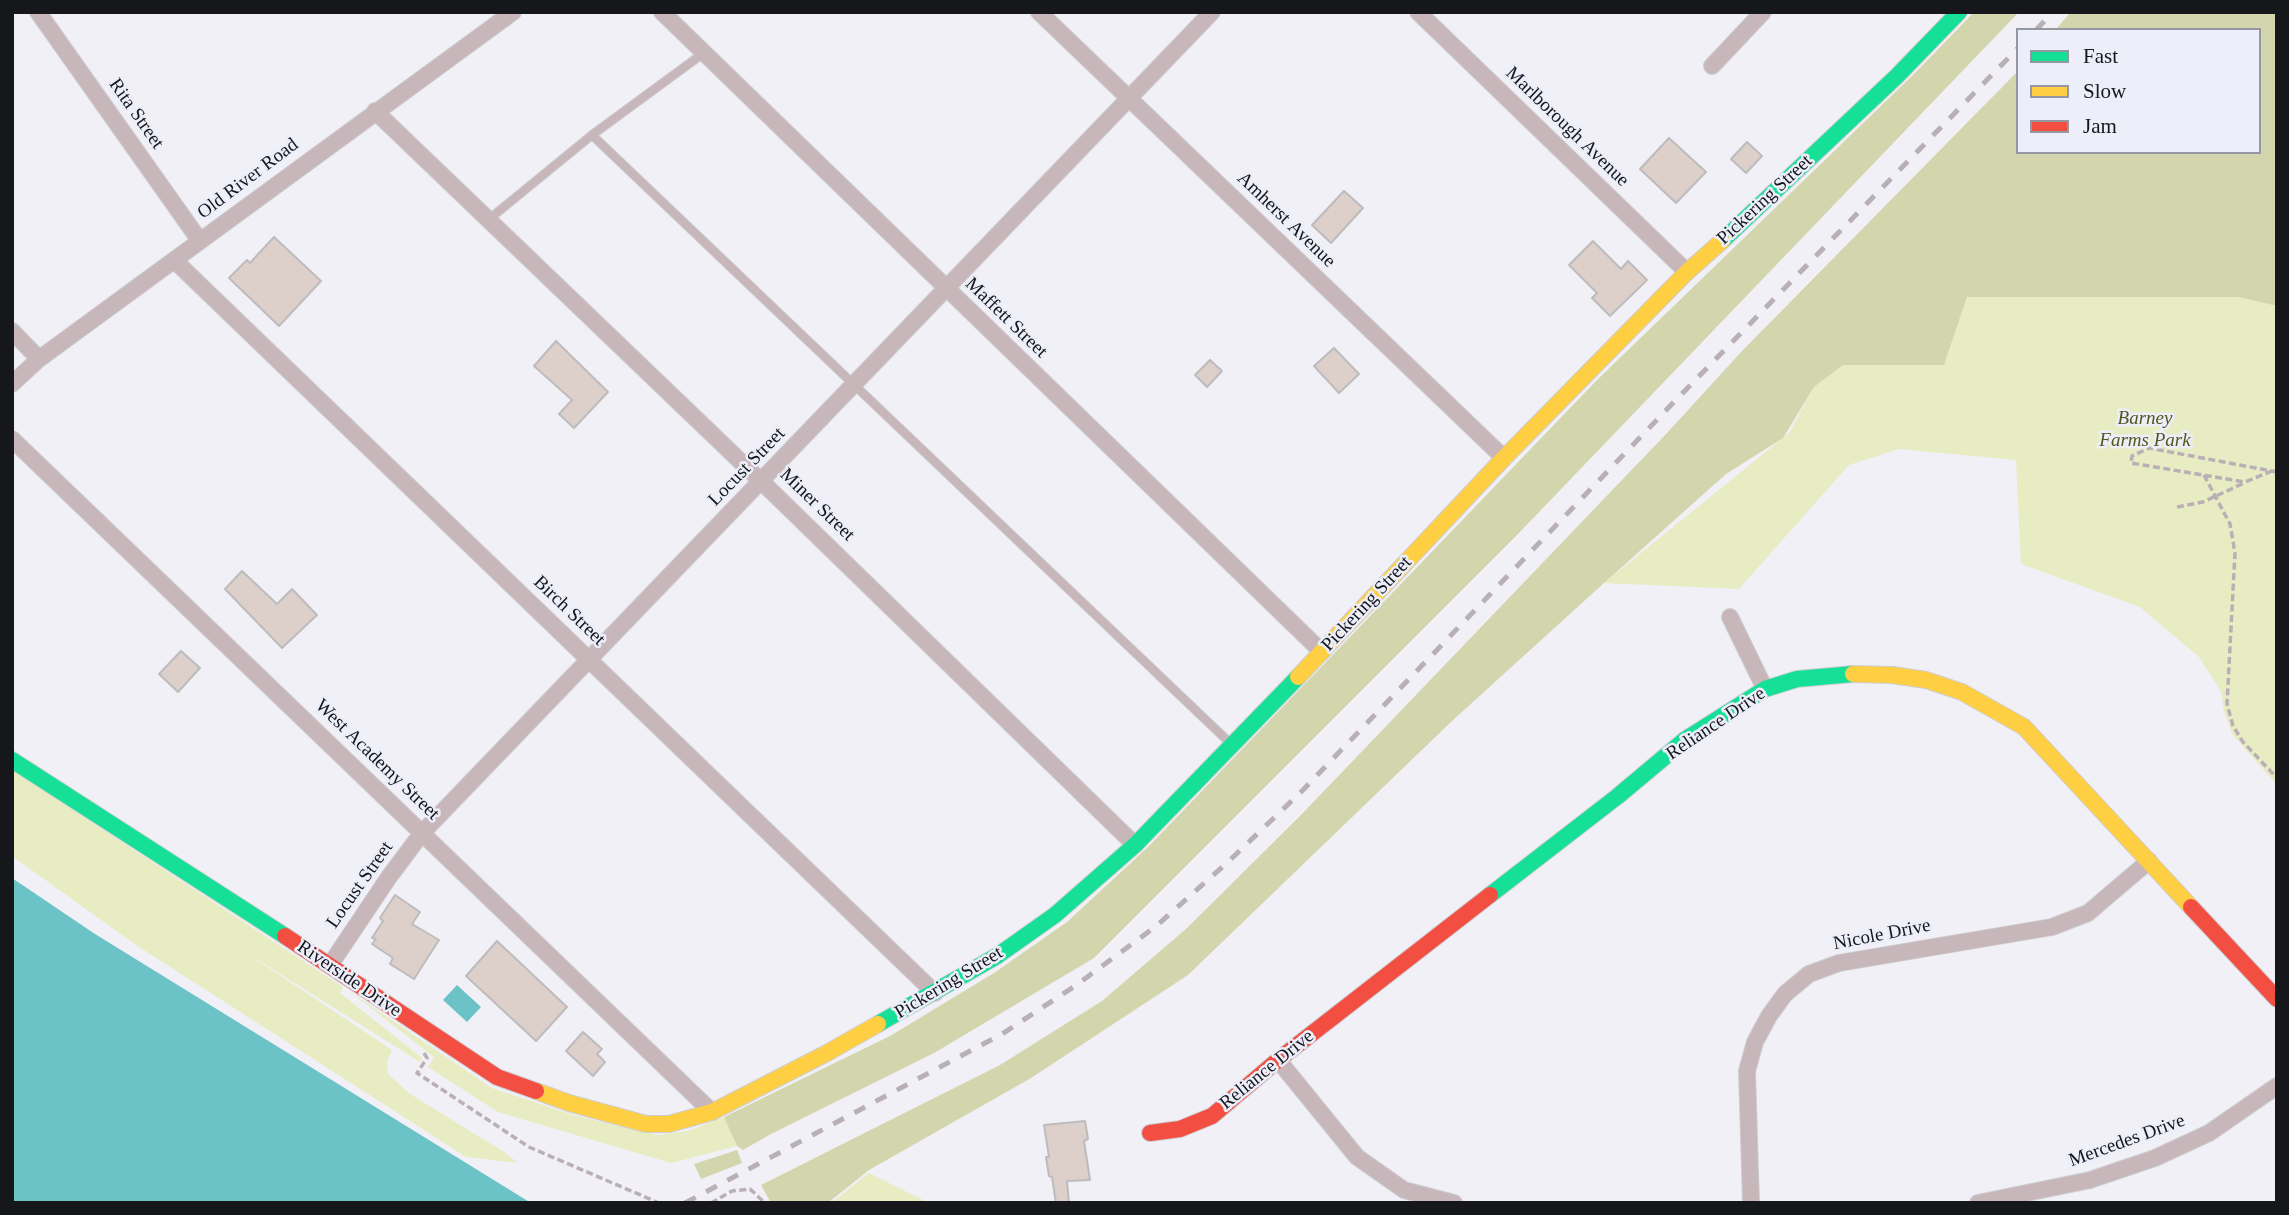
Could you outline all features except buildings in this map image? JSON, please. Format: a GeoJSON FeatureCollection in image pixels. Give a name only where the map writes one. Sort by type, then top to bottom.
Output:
{"type":"FeatureCollection","features":[{"type":"Feature","properties":{"kind":"street","name":"Rita Street"},"geometry":{"type":"LineString","coordinates":[[38,12],[200,241]]}},
{"type":"Feature","properties":{"kind":"street","name":"Maffett Street"},"geometry":{"type":"LineString","coordinates":[[662,12],[1322,652]]}},
{"type":"Feature","properties":{"kind":"street","name":"Amherst Avenue"},"geometry":{"type":"LineString","coordinates":[[1039,12],[1504,457]]}},
{"type":"Feature","properties":{"kind":"street","name":"Locust Street"},"geometry":{"type":"LineString","coordinates":[[330,965],[422,833],[1212,12]]}},
{"type":"Feature","properties":{"kind":"street","name":"Marlborough Avenue"},"geometry":{"type":"LineString","coordinates":[[1418,12],[1687,272]]}},
{"type":"Feature","properties":{"kind":"street"},"geometry":{"type":"LineString","coordinates":[[1712,66],[1763,12]]}},
{"type":"Feature","properties":{"kind":"street","name":"Pickering Street"},"geometry":{"type":"LineString","coordinates":[[712,1112],[827,1053],[997,956],[1055,915],[1135,845],[1322,652],[1504,457],[1687,272],[1800,169],[1959,12]]}},
{"type":"Feature","properties":{"kind":"street","name":"Old River Road"},"geometry":{"type":"LineString","coordinates":[[12,384],[39,359],[509,14]]}},
{"type":"Feature","properties":{"kind":"street","name":"Miner Street"},"geometry":{"type":"LineString","coordinates":[[375,111],[1135,845]]}},
{"type":"Feature","properties":{"kind":"street","name":"Birch Street"},"geometry":{"type":"LineString","coordinates":[[174,260],[934,993]]}},
{"type":"Feature","properties":{"kind":"street"},"geometry":{"type":"LineString","coordinates":[[12,331],[39,359]]}},
{"type":"Feature","properties":{"kind":"street","name":"West Academy Street"},"geometry":{"type":"LineString","coordinates":[[12,439],[712,1112]]}},
{"type":"Feature","properties":{"kind":"street"},"geometry":{"type":"LineString","coordinates":[[1730,617],[1765,689]]}},
{"type":"Feature","properties":{"kind":"street","name":"Reliance Drive"},"geometry":{"type":"LineString","coordinates":[[1150,1133],[1180,1129],[1212,1116],[1278,1060],[1618,796],[1686,739],[1765,689],[1797,678],[1836,674],[1892,675],[1926,680],[1962,692],[2024,727],[2277,999]]}},
{"type":"Feature","properties":{"kind":"street","name":"Riverside Drive"},"geometry":{"type":"LineString","coordinates":[[12,760],[330,965],[497,1077],[530,1091],[646,1124],[670,1124],[712,1112]]}},
{"type":"Feature","properties":{"kind":"street","name":"Nicole Drive"},"geometry":{"type":"LineString","coordinates":[[1751,1203],[1747,1070],[1769,1016],[1786,994],[1809,974],[1839,963],[2052,927],[2088,913],[2149,861]]}},
{"type":"Feature","properties":{"kind":"street"},"geometry":{"type":"LineString","coordinates":[[1278,1060],[1357,1157],[1404,1190],[1454,1203]]}},
{"type":"Feature","properties":{"kind":"street","name":"Mercedes Drive"},"geometry":{"type":"LineString","coordinates":[[1978,1203],[2090,1180],[2155,1158],[2209,1133],[2277,1086]]}},
{"type":"Feature","properties":{"kind":"lane"},"geometry":{"type":"LineString","coordinates":[[488,220],[592,135],[705,52]]}},
{"type":"Feature","properties":{"kind":"lane"},"geometry":{"type":"LineString","coordinates":[[592,135],[1233,745]]}},
{"type":"Feature","properties":{"kind":"path"},"geometry":{"type":"LineString","coordinates":[[2245,482],[2131,463],[2132,456],[2149,448],[2274,471]]}},
{"type":"Feature","properties":{"kind":"path"},"geometry":{"type":"LineString","coordinates":[[2177,507],[2203,502],[2274,471]]}},
{"type":"Feature","properties":{"kind":"path"},"geometry":{"type":"LineString","coordinates":[[2204,475],[2230,524],[2235,553],[2227,704],[2233,726],[2243,742],[2277,778]]}},
{"type":"Feature","properties":{"kind":"path"},"geometry":{"type":"LineString","coordinates":[[417,1073],[529,1147],[659,1203]]}},
{"type":"Feature","properties":{"kind":"path"},"geometry":{"type":"LineString","coordinates":[[711,1203],[732,1191],[750,1189],[765,1203]]}},
{"type":"Feature","properties":{"kind":"green space"},"geometry":{"type":"Polygon","coordinates":[[[1974,12],[2019,12],[1518,534],[1094,958],[934,1053],[743,1150],[737,1146],[724,1117],[890,1036],[994,973],[1067,922],[1148,847],[1597,380],[1916,72],[1974,12]]]}},
{"type":"Feature","properties":{"kind":"green space"},"geometry":{"type":"Polygon","coordinates":[[[2071,12],[2277,12],[2277,306],[2238,297],[1967,297],[1944,365],[1843,365],[1814,387],[1783,438],[1726,474],[1604,583],[1452,721],[1188,975],[1031,1078],[869,1170],[829,1202],[771,1203],[761,1185],[1000,1065],[1102,1001],[1187,928],[1300,816],[1667,433],[1742,351],[2016,73],[2016,154],[2261,154],[2261,28],[2057,28],[2071,12]]]}},
{"type":"Feature","properties":{"kind":"green space","name":"Barney Farms Park"},"geometry":{"type":"Polygon","coordinates":[[[1967,297],[2238,297],[2277,306],[2277,785],[2232,734],[2221,691],[2199,657],[2140,607],[2021,564],[2016,460],[1899,449],[1849,465],[1739,589],[1604,583],[1789,433],[1814,387],[1843,365],[1944,365],[1967,297]]]}},
{"type":"Feature","properties":{"kind":"green space"},"geometry":{"type":"Polygon","coordinates":[[[12,770],[343,987],[340,993],[422,1058],[420,1062],[236,946],[392,1050],[387,1061],[388,1074],[410,1094],[518,1163],[466,1157],[136,945],[12,856],[12,770]]]}},
{"type":"Feature","properties":{"kind":"green space"},"geometry":{"type":"Polygon","coordinates":[[[349,991],[492,1088],[573,1115],[657,1135],[688,1131],[724,1117],[737,1146],[671,1163],[498,1112],[428,1067],[434,1057],[349,991]]]}},
{"type":"Feature","properties":{"kind":"green space"},"geometry":{"type":"Polygon","coordinates":[[[737,1150],[742,1163],[701,1179],[694,1164],[737,1150]]]}},
{"type":"Feature","properties":{"kind":"green space"},"geometry":{"type":"Polygon","coordinates":[[[869,1173],[929,1203],[831,1203],[869,1173]]]}},
{"type":"Feature","properties":{"kind":"water"},"geometry":{"type":"Polygon","coordinates":[[[12,878],[95,934],[531,1203],[12,1203],[12,878]]]}},
{"type":"Feature","properties":{"kind":"water"},"geometry":{"type":"Polygon","coordinates":[[[457,985],[481,1007],[467,1022],[443,1000],[457,985]]]}},
{"type":"Feature","properties":{"kind":"railway"},"geometry":{"type":"LineString","coordinates":[[2038,28],[2053,12]]}},
{"type":"Feature","properties":{"kind":"railway"},"geometry":{"type":"LineString","coordinates":[[685,1203],[1002,1034],[1075,986],[1155,927],[1303,790],[1672,404],[2016,50]]}},
{"type":"Feature","properties":{"kind":"traffic: fast"},"geometry":{"type":"LineString","coordinates":[[1722,241],[1897,76],[1959,12]]}},
{"type":"Feature","properties":{"kind":"traffic: fast"},"geometry":{"type":"LineString","coordinates":[[1490,895],[1618,796],[1686,739],[1765,689],[1797,679],[1853,674]]}},
{"type":"Feature","properties":{"kind":"traffic: fast"},"geometry":{"type":"LineString","coordinates":[[878,1024],[997,956],[1055,915],[1135,845],[1298,677]]}},
{"type":"Feature","properties":{"kind":"traffic: fast"},"geometry":{"type":"LineString","coordinates":[[12,760],[285,936]]}},
{"type":"Feature","properties":{"kind":"traffic: slow"},"geometry":{"type":"LineString","coordinates":[[1298,677],[1504,458],[1687,272],[1722,241]]}},
{"type":"Feature","properties":{"kind":"traffic: slow"},"geometry":{"type":"LineString","coordinates":[[1853,674],[1892,675],[1926,680],[1962,692],[2024,727],[2191,907]]}},
{"type":"Feature","properties":{"kind":"traffic: slow"},"geometry":{"type":"LineString","coordinates":[[536,1091],[646,1124],[669,1124],[712,1112],[878,1024]]}},
{"type":"Feature","properties":{"kind":"traffic: jam"},"geometry":{"type":"LineString","coordinates":[[1150,1133],[1180,1129],[1212,1116],[1278,1060],[1490,895]]}},
{"type":"Feature","properties":{"kind":"traffic: jam"},"geometry":{"type":"LineString","coordinates":[[2191,907],[2277,999]]}},
{"type":"Feature","properties":{"kind":"traffic: jam"},"geometry":{"type":"LineString","coordinates":[[285,936],[497,1077],[536,1091]]}}]}
